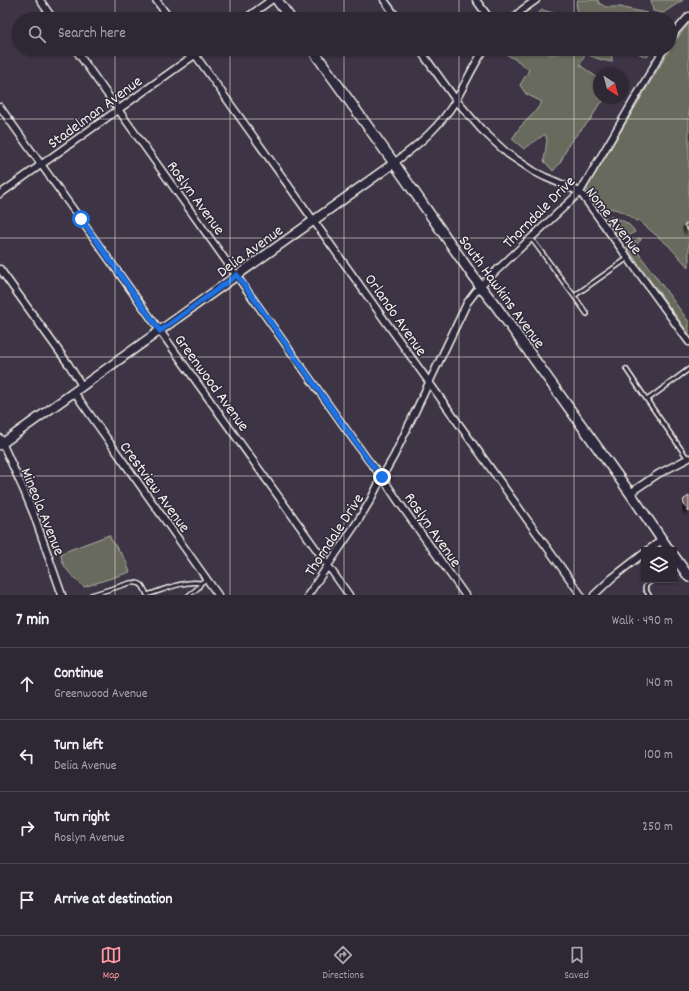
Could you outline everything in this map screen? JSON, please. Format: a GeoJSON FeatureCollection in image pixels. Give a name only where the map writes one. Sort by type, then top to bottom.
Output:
{"type":"FeatureCollection","features":[{"type":"Feature","properties":{"kind":"main road"},"geometry":{"type":"LineString","coordinates":[[277,0],[286,12]]}},
{"type":"Feature","properties":{"kind":"main road","name":"South Hawkins Avenue"},"geometry":{"type":"LineString","coordinates":[[317,56],[480,286],[630,493],[667,547]]}},
{"type":"Feature","properties":{"kind":"main road"},"geometry":{"type":"LineString","coordinates":[[677,562],[689,577]]}},
{"type":"Feature","properties":{"kind":"street"},"geometry":{"type":"LineString","coordinates":[[40,0],[48,12]]}},
{"type":"Feature","properties":{"kind":"street"},"geometry":{"type":"LineString","coordinates":[[156,0],[165,12]]}},
{"type":"Feature","properties":{"kind":"street"},"geometry":{"type":"LineString","coordinates":[[255,12],[271,0]]}},
{"type":"Feature","properties":{"kind":"street"},"geometry":{"type":"LineString","coordinates":[[384,0],[393,12]]}},
{"type":"Feature","properties":{"kind":"street"},"geometry":{"type":"LineString","coordinates":[[476,0],[485,12]]}},
{"type":"Feature","properties":{"kind":"street"},"geometry":{"type":"LineString","coordinates":[[520,12],[536,0]]}},
{"type":"Feature","properties":{"kind":"street"},"geometry":{"type":"LineString","coordinates":[[677,30],[689,16]]}},
{"type":"Feature","properties":{"kind":"street","name":"Roslyn Avenue"},"geometry":{"type":"LineString","coordinates":[[79,56],[368,460],[382,477],[465,595]]}},
{"type":"Feature","properties":{"kind":"street","name":"Stadelman Avenue"},"geometry":{"type":"LineString","coordinates":[[0,194],[118,110],[188,56]]}},
{"type":"Feature","properties":{"kind":"street","name":"Orlando Avenue"},"geometry":{"type":"LineString","coordinates":[[196,56],[581,595]]}},
{"type":"Feature","properties":{"kind":"street","name":"Nome Avenue"},"geometry":{"type":"LineString","coordinates":[[424,56],[456,100],[481,129],[508,154],[535,172],[580,192],[689,342]]}},
{"type":"Feature","properties":{"kind":"street","name":"Delia Avenue"},"geometry":{"type":"LineString","coordinates":[[1,442],[160,331],[418,145],[443,119],[456,100],[481,56]]}},
{"type":"Feature","properties":{"kind":"street","name":"Thorndale Drive"},"geometry":{"type":"LineString","coordinates":[[308,595],[370,502],[394,456],[467,303],[480,286],[580,192],[660,56]]}},
{"type":"Feature","properties":{"kind":"street","name":"Greenwood Avenue"},"geometry":{"type":"LineString","coordinates":[[0,107],[349,595]]}},
{"type":"Feature","properties":{"kind":"street"},"geometry":{"type":"LineString","coordinates":[[0,269],[82,386]]}},
{"type":"Feature","properties":{"kind":"street","name":"Crestview Avenue"},"geometry":{"type":"LineString","coordinates":[[74,392],[218,595]]}},
{"type":"Feature","properties":{"kind":"street","name":"Mineola Avenue"},"geometry":{"type":"LineString","coordinates":[[1,442],[34,515],[62,595]]}},
{"type":"Feature","properties":{"kind":"street"},"geometry":{"type":"LineString","coordinates":[[630,493],[658,474],[689,458]]}},
{"type":"Feature","properties":{"kind":"street"},"geometry":{"type":"LineString","coordinates":[[652,547],[662,540]]}},
{"type":"Feature","properties":{"kind":"street"},"geometry":{"type":"LineString","coordinates":[[594,595],[612,578],[641,555]]}},
{"type":"Feature","properties":{"kind":"lane"},"geometry":{"type":"LineString","coordinates":[[531,238],[587,314]]}},
{"type":"Feature","properties":{"kind":"lane"},"geometry":{"type":"LineString","coordinates":[[574,296],[628,258]]}},
{"type":"Feature","properties":{"kind":"lane"},"geometry":{"type":"LineString","coordinates":[[647,400],[689,368]]}},
{"type":"Feature","properties":{"kind":"lane"},"geometry":{"type":"LineString","coordinates":[[626,369],[689,458]]}},
{"type":"Feature","properties":{"kind":"lane"},"geometry":{"type":"LineString","coordinates":[[188,595],[207,579]]}},
{"type":"Feature","properties":{"kind":"lane"},"geometry":{"type":"LineString","coordinates":[[91,595],[130,583],[140,583],[144,586],[148,595],[182,584],[195,582],[201,583]]}},
{"type":"Feature","properties":{"kind":"lane"},"geometry":{"type":"LineString","coordinates":[[649,583],[646,585],[645,589],[649,595]]}},
{"type":"Feature","properties":{"kind":"green space"},"geometry":{"type":"Polygon","coordinates":[[[577,0],[598,0],[599,3],[606,7],[621,7],[642,12],[578,12],[577,0]]]}},
{"type":"Feature","properties":{"kind":"green space"},"geometry":{"type":"Polygon","coordinates":[[[651,0],[683,0],[665,12],[653,11],[651,0]]]}},
{"type":"Feature","properties":{"kind":"green space"},"geometry":{"type":"Polygon","coordinates":[[[689,23],[689,268],[668,245],[638,220],[636,221],[614,209],[610,208],[599,210],[587,193],[587,188],[666,56],[677,56],[677,39],[689,23]]]}},
{"type":"Feature","properties":{"kind":"green space"},"geometry":{"type":"Polygon","coordinates":[[[509,56],[584,56],[580,65],[593,75],[593,104],[600,104],[591,119],[570,142],[560,163],[553,171],[544,161],[547,140],[545,134],[524,149],[512,139],[520,127],[534,113],[542,102],[526,94],[520,85],[529,70],[509,56]]]}},
{"type":"Feature","properties":{"kind":"green space"},"geometry":{"type":"Polygon","coordinates":[[[591,56],[612,56],[612,62],[602,60],[591,56]]]}},
{"type":"Feature","properties":{"kind":"green space"},"geometry":{"type":"Polygon","coordinates":[[[611,217],[625,222],[631,226],[635,232],[621,240],[605,218],[611,217]]]}},
{"type":"Feature","properties":{"kind":"green space"},"geometry":{"type":"Polygon","coordinates":[[[639,238],[641,240],[634,247],[689,322],[689,334],[627,248],[639,238]]]}},
{"type":"Feature","properties":{"kind":"green space"},"geometry":{"type":"Polygon","coordinates":[[[109,535],[125,559],[130,572],[84,587],[63,564],[61,554],[109,535]]]}},
{"type":"Feature","properties":{"kind":"building"},"geometry":{"type":"Polygon","coordinates":[[[689,222],[689,232],[684,225],[689,222]]]}},
{"type":"Feature","properties":{"kind":"building"},"geometry":{"type":"Polygon","coordinates":[[[689,496],[689,512],[683,503],[683,500],[689,496]]]}},
{"type":"Feature","properties":{"kind":"route"},"geometry":{"type":"LineString","coordinates":[[81,219],[160,331],[237,275],[368,460],[382,477]]}}]}
